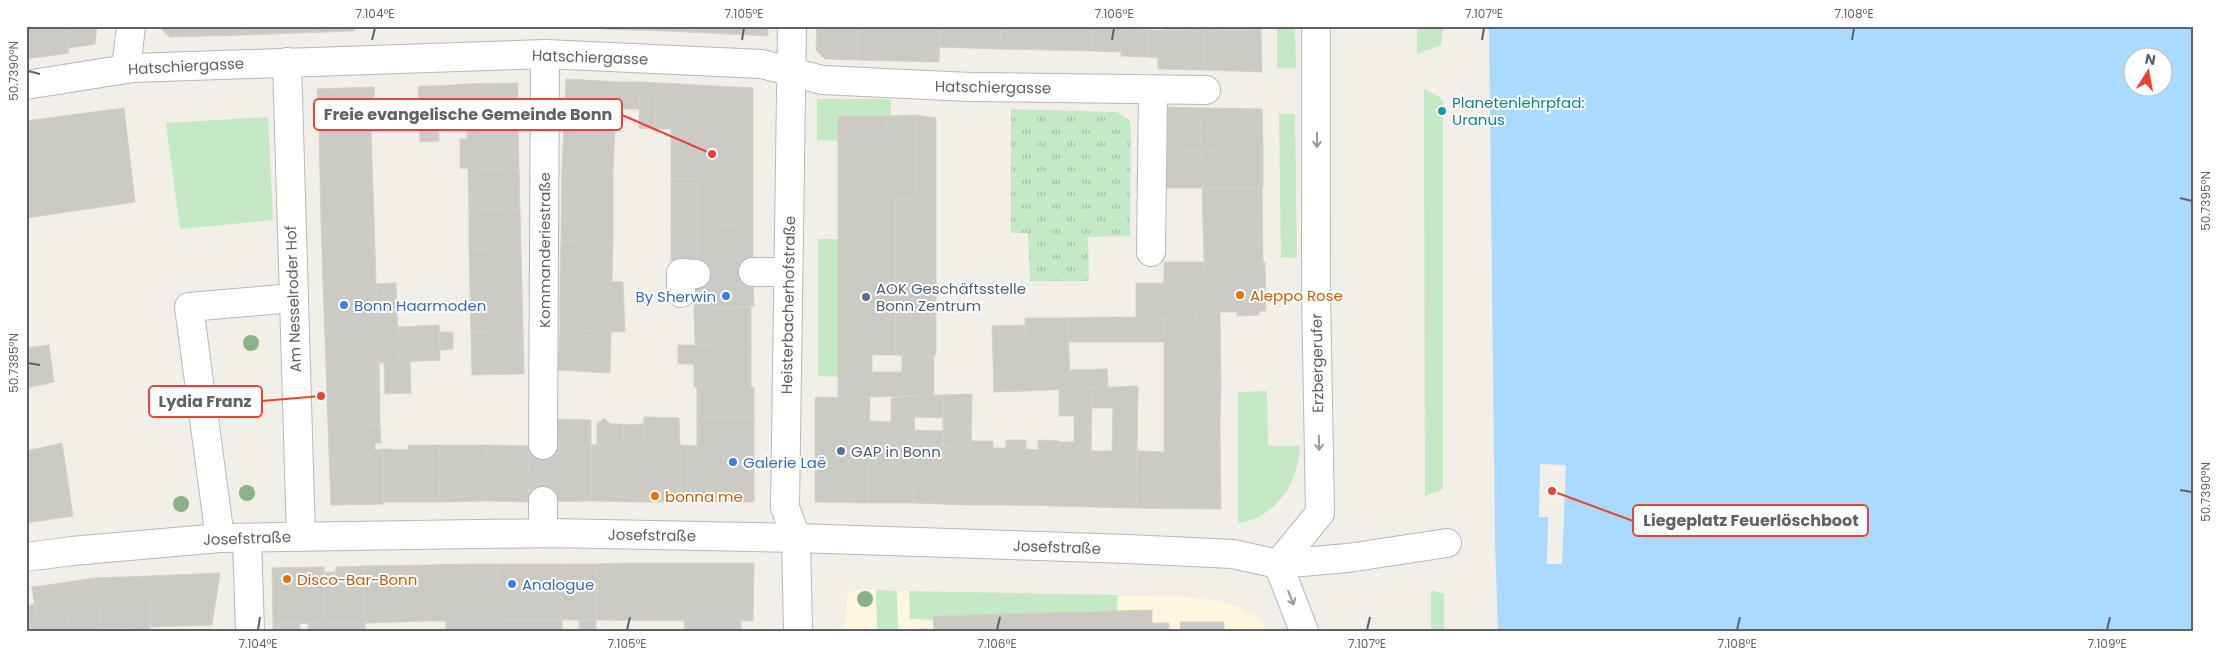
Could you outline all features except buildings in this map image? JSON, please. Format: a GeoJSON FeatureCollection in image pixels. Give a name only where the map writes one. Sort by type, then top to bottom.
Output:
{"type":"FeatureCollection","features":[{"type":"Feature","properties":{"kind":"street"},"geometry":{"type":"LineString","coordinates":[[126,69],[131,26]]}},
{"type":"Feature","properties":{"kind":"street","name":"Heisterbacherhofstraße"},"geometry":{"type":"LineString","coordinates":[[792,26],[785,507],[796,538],[798,631]]}},
{"type":"Feature","properties":{"kind":"street","name":"Erzbergerufer"},"geometry":{"type":"LineString","coordinates":[[1278,564],[1320,513],[1316,292],[1316,26]]}},
{"type":"Feature","properties":{"kind":"street","name":"Hatschiergasse"},"geometry":{"type":"LineString","coordinates":[[26,85],[126,69],[545,54],[762,64],[822,80],[880,84],[1206,90]]}},
{"type":"Feature","properties":{"kind":"street","name":"Kommanderiestraße"},"geometry":{"type":"LineString","coordinates":[[543,445],[545,54]]}},
{"type":"Feature","properties":{"kind":"street","name":"Am Nesselroder Hof"},"geometry":{"type":"LineString","coordinates":[[286,62],[301,537]]}},
{"type":"Feature","properties":{"kind":"street"},"geometry":{"type":"LineString","coordinates":[[1151,252],[1153,90]]}},
{"type":"Feature","properties":{"kind":"street"},"geometry":{"type":"LineString","coordinates":[[753,272],[788,272]]}},
{"type":"Feature","properties":{"kind":"street"},"geometry":{"type":"LineString","coordinates":[[250,631],[189,307],[293,298]]}},
{"type":"Feature","properties":{"kind":"street"},"geometry":{"type":"LineString","coordinates":[[542,501],[542,533]]}},
{"type":"Feature","properties":{"kind":"street","name":"Josefstraße"},"geometry":{"type":"LineString","coordinates":[[26,557],[72,551],[234,538],[542,533],[796,538],[1233,554],[1278,564],[1348,558],[1447,543]]}},
{"type":"Feature","properties":{"kind":"street"},"geometry":{"type":"LineString","coordinates":[[1278,564],[1304,631]]}},
{"type":"Feature","properties":{"kind":"shaded area"},"geometry":{"type":"Polygon","coordinates":[[[856,590],[1183,597],[1215,600],[1239,607],[1258,618],[1269,631],[845,631],[846,599],[851,592],[856,590]]]}},
{"type":"Feature","properties":{"kind":"green space"},"geometry":{"type":"Polygon","coordinates":[[[1277,26],[1295,26],[1296,68],[1277,68],[1277,26]]]}},
{"type":"Feature","properties":{"kind":"green space"},"geometry":{"type":"Polygon","coordinates":[[[1417,26],[1443,26],[1441,45],[1417,54],[1417,26]]]}},
{"type":"Feature","properties":{"kind":"green space"},"geometry":{"type":"Polygon","coordinates":[[[1424,89],[1441,98],[1443,103],[1443,489],[1425,496],[1424,89]]]}},
{"type":"Feature","properties":{"kind":"green space"},"geometry":{"type":"Polygon","coordinates":[[[817,99],[891,99],[891,116],[838,116],[838,141],[817,140],[817,99]]]}},
{"type":"Feature","properties":{"kind":"green space"},"geometry":{"type":"Polygon","coordinates":[[[1011,109],[1117,112],[1129,120],[1131,129],[1130,236],[1088,237],[1089,281],[1030,281],[1028,233],[1011,233],[1011,109]]]}},
{"type":"Feature","properties":{"kind":"green space"},"geometry":{"type":"Polygon","coordinates":[[[1279,114],[1295,114],[1297,258],[1281,257],[1279,114]]]}},
{"type":"Feature","properties":{"kind":"green space"},"geometry":{"type":"Polygon","coordinates":[[[268,117],[273,220],[180,229],[166,123],[268,117]]]}},
{"type":"Feature","properties":{"kind":"green space"},"geometry":{"type":"Polygon","coordinates":[[[818,239],[838,239],[838,377],[818,376],[818,239]]]}},
{"type":"Feature","properties":{"kind":"green space"},"geometry":{"type":"Polygon","coordinates":[[[1267,391],[1268,446],[1300,446],[1299,459],[1290,485],[1274,506],[1252,520],[1238,523],[1238,392],[1267,391]]]}},
{"type":"Feature","properties":{"kind":"green space"},"geometry":{"type":"Polygon","coordinates":[[[876,590],[897,591],[898,630],[877,631],[876,590]]]}},
{"type":"Feature","properties":{"kind":"green space"},"geometry":{"type":"Polygon","coordinates":[[[1431,590],[1444,594],[1444,631],[1431,631],[1431,590]]]}},
{"type":"Feature","properties":{"kind":"green space"},"geometry":{"type":"Polygon","coordinates":[[[909,591],[1118,595],[1117,611],[934,616],[933,620],[910,619],[909,591]]]}},
{"type":"Feature","properties":{"kind":"water"},"geometry":{"type":"Polygon","coordinates":[[[1489,26],[2194,26],[2194,631],[1498,631],[1495,543],[1489,26]]]}},
{"type":"Feature","properties":{"kind":"pier"},"geometry":{"type":"Polygon","coordinates":[[[1540,464],[1566,465],[1562,564],[1547,564],[1548,517],[1539,517],[1540,464]]]}},
{"type":"Feature","properties":{"kind":"tunnel"},"geometry":{"type":"LineString","coordinates":[[696,274],[753,272]]}},
{"type":"Feature","properties":{"kind":"tunnel"},"geometry":{"type":"LineString","coordinates":[[543,445],[543,501]]}},
{"type":"Feature","properties":{"kind":"place","name":"Planetenlehrpfad: Uranus"},"geometry":{"type":"Point","coordinates":[1442,111]}},
{"type":"Feature","properties":{"kind":"place","name":"Freie evangelische Gemeinde Bonn"},"geometry":{"type":"Point","coordinates":[712,154]}},
{"type":"Feature","properties":{"kind":"place","name":"Aleppo Rose"},"geometry":{"type":"Point","coordinates":[1240,295]}},
{"type":"Feature","properties":{"kind":"place","name":"By Sherwin"},"geometry":{"type":"Point","coordinates":[726,296]}},
{"type":"Feature","properties":{"kind":"place","name":"AOK Geschäftsstelle Bonn Zentrum"},"geometry":{"type":"Point","coordinates":[866,297]}},
{"type":"Feature","properties":{"kind":"place","name":"Bonn Haarmoden"},"geometry":{"type":"Point","coordinates":[344,305]}},
{"type":"Feature","properties":{"kind":"place","name":"Lydia Franz"},"geometry":{"type":"Point","coordinates":[321,396]}},
{"type":"Feature","properties":{"kind":"place","name":"GAP in Bonn"},"geometry":{"type":"Point","coordinates":[841,451]}},
{"type":"Feature","properties":{"kind":"place","name":"Galerie Laë"},"geometry":{"type":"Point","coordinates":[733,462]}},
{"type":"Feature","properties":{"kind":"place","name":"Liegeplatz Feuerlöschboot"},"geometry":{"type":"Point","coordinates":[1552,491]}},
{"type":"Feature","properties":{"kind":"place","name":"bonna me"},"geometry":{"type":"Point","coordinates":[655,496]}},
{"type":"Feature","properties":{"kind":"place","name":"Disco-Bar-Bonn"},"geometry":{"type":"Point","coordinates":[287,579]}},
{"type":"Feature","properties":{"kind":"place","name":"Analogue"},"geometry":{"type":"Point","coordinates":[512,584]}}]}
